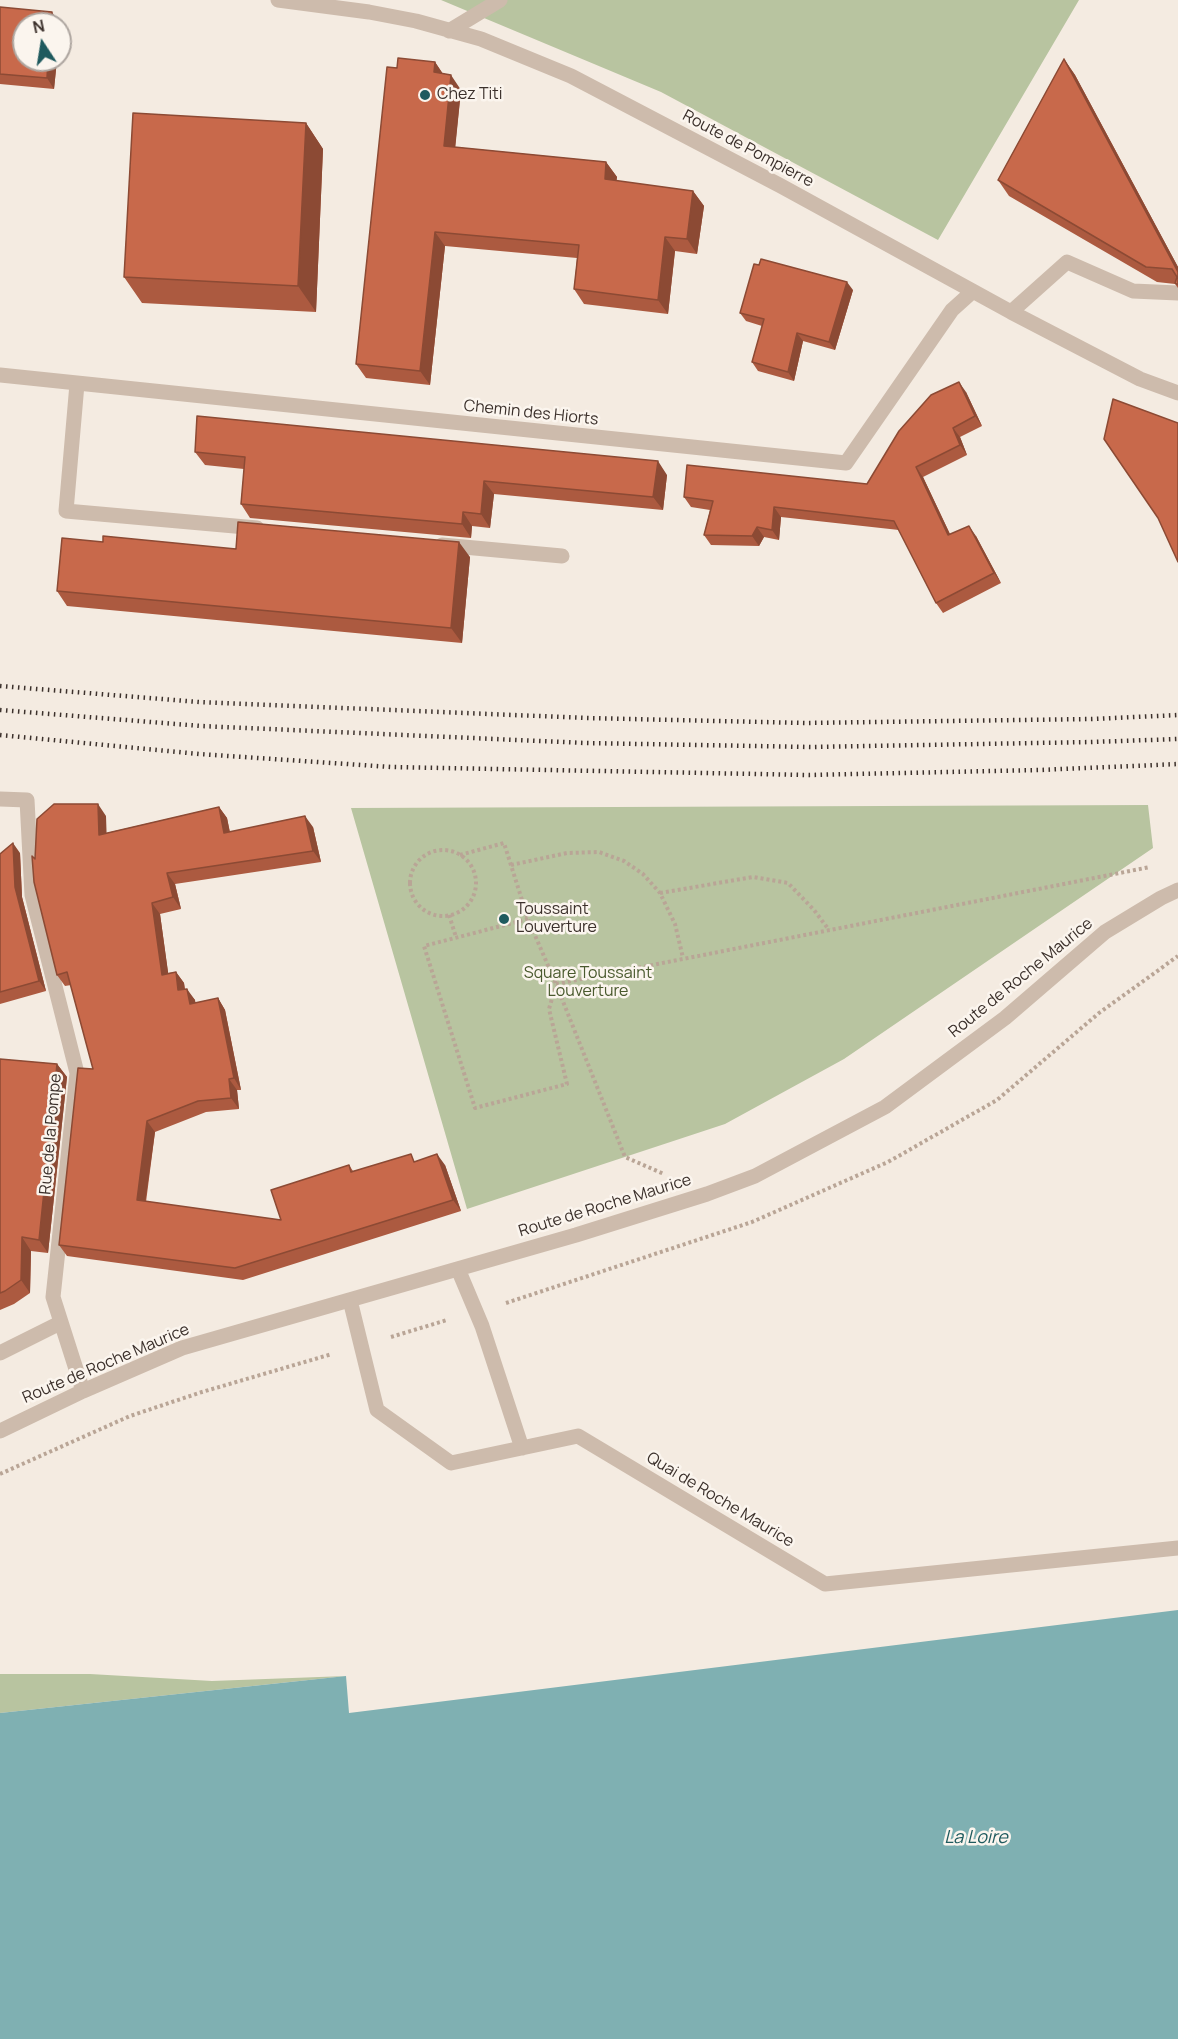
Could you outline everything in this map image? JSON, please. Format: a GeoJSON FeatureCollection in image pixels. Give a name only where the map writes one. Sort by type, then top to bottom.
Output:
{"type":"FeatureCollection","features":[{"type":"Feature","properties":{"kind":"street","name":"Route de Pompierre"},"geometry":{"type":"LineString","coordinates":[[279,0],[416,21],[481,39],[571,76],[781,186],[972,292],[1140,379],[1178,393]]}},
{"type":"Feature","properties":{"kind":"street"},"geometry":{"type":"LineString","coordinates":[[449,31],[500,0]]}},
{"type":"Feature","properties":{"kind":"street"},"geometry":{"type":"LineString","coordinates":[[1011,312],[1067,262],[1133,291],[1178,293]]}},
{"type":"Feature","properties":{"kind":"street","name":"Chemin des Hiorts"},"geometry":{"type":"LineString","coordinates":[[0,375],[846,463],[952,310],[972,292]]}},
{"type":"Feature","properties":{"kind":"street"},"geometry":{"type":"LineString","coordinates":[[77,384],[66,511],[267,529]]}},
{"type":"Feature","properties":{"kind":"street"},"geometry":{"type":"LineString","coordinates":[[432,544],[562,555]]}},
{"type":"Feature","properties":{"kind":"street","name":"Rue de la Pompe"},"geometry":{"type":"LineString","coordinates":[[0,799],[27,800],[32,895],[77,1073],[53,1297],[83,1391]]}},
{"type":"Feature","properties":{"kind":"street","name":"Route de Roche Maurice"},"geometry":{"type":"LineString","coordinates":[[0,1431],[83,1391],[182,1348],[458,1269],[707,1194],[755,1176],[885,1107],[1005,1018],[1106,932],[1161,897],[1178,890]]}},
{"type":"Feature","properties":{"kind":"street"},"geometry":{"type":"LineString","coordinates":[[458,1269],[482,1326],[522,1448]]}},
{"type":"Feature","properties":{"kind":"street","name":"Quai de Roche Maurice"},"geometry":{"type":"LineString","coordinates":[[350,1300],[377,1410],[451,1463],[578,1436],[825,1584],[1178,1548]]}},
{"type":"Feature","properties":{"kind":"street"},"geometry":{"type":"LineString","coordinates":[[0,1353],[60,1323]]}},
{"type":"Feature","properties":{"kind":"path"},"geometry":{"type":"LineString","coordinates":[[460,855],[504,843],[528,919],[625,1157],[707,1194]]}},
{"type":"Feature","properties":{"kind":"path"},"geometry":{"type":"LineString","coordinates":[[438,850],[460,855],[469,862],[476,883],[474,894],[468,904],[460,911],[449,915],[438,915],[420,907],[414,898],[410,878],[420,859],[438,850]]}},
{"type":"Feature","properties":{"kind":"path"},"geometry":{"type":"LineString","coordinates":[[511,865],[567,853],[599,852],[624,861],[643,874],[660,893],[675,924],[682,958]]}},
{"type":"Feature","properties":{"kind":"path"},"geometry":{"type":"LineString","coordinates":[[556,984],[1159,865]]}},
{"type":"Feature","properties":{"kind":"path"},"geometry":{"type":"LineString","coordinates":[[660,893],[753,877],[788,883],[814,910],[829,930]]}},
{"type":"Feature","properties":{"kind":"path"},"geometry":{"type":"LineString","coordinates":[[449,915],[456,937]]}},
{"type":"Feature","properties":{"kind":"path"},"geometry":{"type":"LineString","coordinates":[[528,919],[424,946],[475,1108],[567,1084],[549,1009],[556,984]]}},
{"type":"Feature","properties":{"kind":"path"},"geometry":{"type":"LineString","coordinates":[[997,1100],[1099,1013],[1178,956]]}},
{"type":"Feature","properties":{"kind":"green space"},"geometry":{"type":"Polygon","coordinates":[[[441,0],[1079,0],[938,240],[661,92],[441,0]]]}},
{"type":"Feature","properties":{"kind":"green space","name":"Square Toussaint Louverture"},"geometry":{"type":"Polygon","coordinates":[[[1148,805],[1153,848],[844,1059],[725,1124],[467,1209],[351,808],[1148,805]]]}},
{"type":"Feature","properties":{"kind":"green space"},"geometry":{"type":"Polygon","coordinates":[[[0,1674],[90,1674],[212,1681],[346,1676],[0,1713],[0,1674]]]}},
{"type":"Feature","properties":{"kind":"water","name":"La Loire"},"geometry":{"type":"Polygon","coordinates":[[[1178,1610],[1178,2039],[0,2039],[0,1713],[346,1676],[349,1713],[1178,1610]]]}},
{"type":"Feature","properties":{"kind":"building"},"geometry":{"type":"Polygon","coordinates":[[[0,7],[52,12],[12,12],[12,72],[47,72],[47,78],[0,74],[0,7]]]}},
{"type":"Feature","properties":{"kind":"building"},"geometry":{"type":"Polygon","coordinates":[[[398,58],[435,62],[434,72],[451,75],[444,146],[606,162],[605,179],[693,191],[687,239],[665,237],[658,300],[574,289],[579,245],[435,232],[420,371],[356,364],[387,67],[397,68],[398,58]]]}},
{"type":"Feature","properties":{"kind":"building"},"geometry":{"type":"Polygon","coordinates":[[[1064,59],[1178,272],[1178,285],[1175,283],[1177,277],[1172,269],[1146,267],[998,180],[1064,59]]]}},
{"type":"Feature","properties":{"kind":"building"},"geometry":{"type":"Polygon","coordinates":[[[133,113],[306,123],[298,286],[124,277],[133,113]]]}},
{"type":"Feature","properties":{"kind":"building"},"geometry":{"type":"Polygon","coordinates":[[[761,259],[847,282],[829,342],[797,333],[788,372],[752,362],[764,319],[740,313],[754,264],[759,265],[761,259]]]}},
{"type":"Feature","properties":{"kind":"building"},"geometry":{"type":"Polygon","coordinates":[[[959,382],[975,416],[953,428],[960,445],[916,467],[948,535],[969,526],[994,573],[936,603],[894,521],[774,507],[772,530],[757,527],[752,536],[704,535],[713,501],[684,497],[687,465],[867,484],[899,431],[931,395],[959,382]]]}},
{"type":"Feature","properties":{"kind":"building"},"geometry":{"type":"Polygon","coordinates":[[[1113,399],[1178,423],[1178,562],[1158,518],[1104,439],[1113,399]]]}},
{"type":"Feature","properties":{"kind":"building"},"geometry":{"type":"Polygon","coordinates":[[[197,416],[658,461],[653,497],[484,481],[481,514],[463,512],[462,524],[241,504],[245,457],[195,452],[197,416]]]}},
{"type":"Feature","properties":{"kind":"building"},"geometry":{"type":"Polygon","coordinates":[[[238,522],[459,542],[451,628],[57,591],[62,538],[103,542],[103,536],[236,549],[238,522]]]}},
{"type":"Feature","properties":{"kind":"building"},"geometry":{"type":"Polygon","coordinates":[[[54,804],[98,804],[99,835],[219,807],[224,833],[305,816],[313,851],[167,873],[173,897],[152,903],[162,975],[176,972],[178,990],[187,989],[190,1004],[218,998],[234,1078],[229,1079],[231,1098],[198,1101],[147,1121],[137,1200],[281,1220],[271,1190],[349,1165],[351,1172],[411,1154],[414,1162],[437,1154],[453,1200],[235,1268],[59,1245],[78,1068],[93,1069],[67,972],[57,975],[34,882],[32,856],[35,859],[37,819],[54,804]]]}},
{"type":"Feature","properties":{"kind":"building"},"geometry":{"type":"Polygon","coordinates":[[[13,843],[15,887],[39,981],[0,992],[0,854],[13,843]]]}},
{"type":"Feature","properties":{"kind":"building"},"geometry":{"type":"Polygon","coordinates":[[[0,1059],[57,1064],[39,1240],[22,1237],[21,1280],[0,1293],[0,1059]]]}},
{"type":"Feature","properties":{"kind":"railway"},"geometry":{"type":"LineString","coordinates":[[0,686],[199,702],[586,718],[806,723],[1092,719],[1178,715]]}},
{"type":"Feature","properties":{"kind":"railway"},"geometry":{"type":"LineString","coordinates":[[0,710],[201,726],[585,743],[811,747],[1178,739]]}},
{"type":"Feature","properties":{"kind":"railway"},"geometry":{"type":"LineString","coordinates":[[0,735],[199,754],[391,767],[809,775],[1040,770],[1178,764]]}},
{"type":"Feature","properties":{"kind":"place","name":"Chez Titi"},"geometry":{"type":"Point","coordinates":[425,95]}},
{"type":"Feature","properties":{"kind":"place","name":"Toussaint Louverture"},"geometry":{"type":"Point","coordinates":[504,919]}}]}
